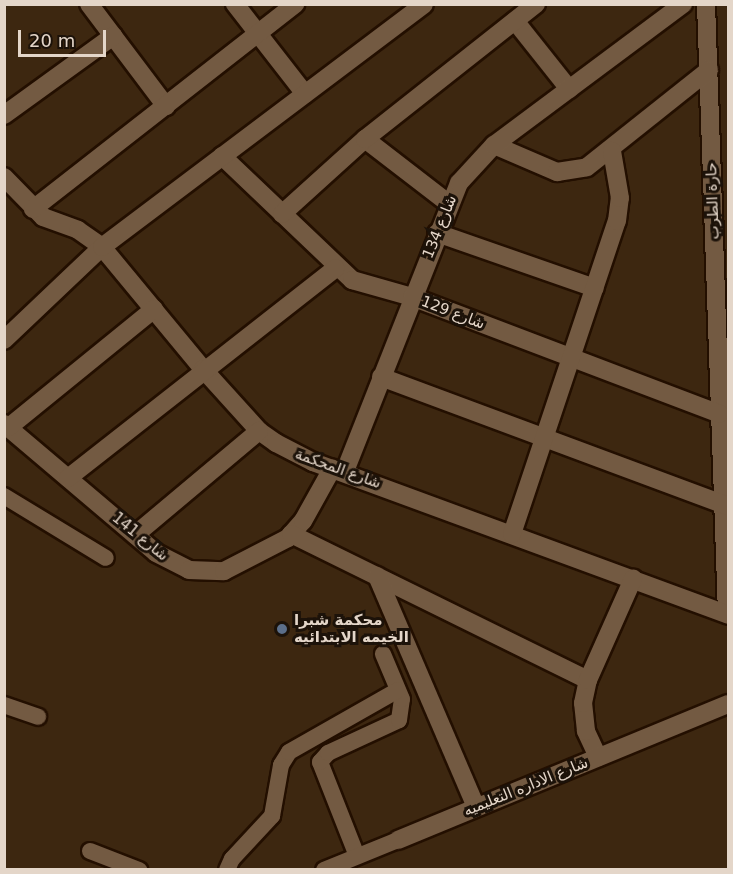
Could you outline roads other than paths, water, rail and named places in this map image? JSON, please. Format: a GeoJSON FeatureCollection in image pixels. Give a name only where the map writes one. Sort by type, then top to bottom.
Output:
{"type":"FeatureCollection","features":[{"type":"Feature","properties":{"kind":"street"},"geometry":{"type":"LineString","coordinates":[[89,4],[166,106]]}},
{"type":"Feature","properties":{"kind":"street"},"geometry":{"type":"LineString","coordinates":[[235,4],[305,94]]}},
{"type":"Feature","properties":{"kind":"street"},"geometry":{"type":"LineString","coordinates":[[33,209],[296,4]]}},
{"type":"Feature","properties":{"kind":"street"},"geometry":{"type":"LineString","coordinates":[[4,340],[102,247],[424,4]]}},
{"type":"Feature","properties":{"kind":"street"},"geometry":{"type":"LineString","coordinates":[[282,214],[365,139],[536,4]]}},
{"type":"Feature","properties":{"kind":"street","name":"شارع 134"},"geometry":{"type":"LineString","coordinates":[[338,470],[381,377],[448,203],[459,183],[494,145],[683,4]]}},
{"type":"Feature","properties":{"kind":"street","name":"حارة الطرب"},"geometry":{"type":"LineString","coordinates":[[706,4],[720,414],[726,506],[728,615]]}},
{"type":"Feature","properties":{"kind":"street"},"geometry":{"type":"LineString","coordinates":[[515,21],[569,89]]}},
{"type":"Feature","properties":{"kind":"street"},"geometry":{"type":"LineString","coordinates":[[4,115],[113,36]]}},
{"type":"Feature","properties":{"kind":"street"},"geometry":{"type":"LineString","coordinates":[[494,145],[557,172],[587,167],[612,151],[709,70]]}},
{"type":"Feature","properties":{"kind":"street"},"geometry":{"type":"LineString","coordinates":[[365,139],[448,203]]}},
{"type":"Feature","properties":{"kind":"street"},"geometry":{"type":"LineString","coordinates":[[512,534],[617,221],[620,198],[612,151]]}},
{"type":"Feature","properties":{"kind":"street","name":"شارع 129"},"geometry":{"type":"LineString","coordinates":[[222,156],[351,280],[412,297],[720,414]]}},
{"type":"Feature","properties":{"kind":"street","name":"شارع المحكمة"},"geometry":{"type":"LineString","coordinates":[[4,177],[33,209],[57,223],[78,230],[102,247],[259,431],[294,454],[728,615]]}},
{"type":"Feature","properties":{"kind":"street"},"geometry":{"type":"LineString","coordinates":[[437,233],[595,288]]}},
{"type":"Feature","properties":{"kind":"street"},"geometry":{"type":"LineString","coordinates":[[68,478],[204,369],[336,268]]}},
{"type":"Feature","properties":{"kind":"street"},"geometry":{"type":"LineString","coordinates":[[7,425],[154,309]]}},
{"type":"Feature","properties":{"kind":"street"},"geometry":{"type":"LineString","coordinates":[[381,377],[726,506]]}},
{"type":"Feature","properties":{"kind":"street","name":"شارع 141"},"geometry":{"type":"LineString","coordinates":[[7,425],[171,563],[207,572],[224,571],[291,534],[303,521],[338,470]]}},
{"type":"Feature","properties":{"kind":"street"},"geometry":{"type":"LineString","coordinates":[[135,535],[259,431]]}},
{"type":"Feature","properties":{"kind":"street"},"geometry":{"type":"LineString","coordinates":[[291,534],[588,680]]}},
{"type":"Feature","properties":{"kind":"street"},"geometry":{"type":"LineString","coordinates":[[377,576],[476,807]]}},
{"type":"Feature","properties":{"kind":"street"},"geometry":{"type":"LineString","coordinates":[[598,758],[586,731],[583,703],[588,680],[633,579]]}},
{"type":"Feature","properties":{"kind":"street","name":"شارع الاداره التعليميه"},"geometry":{"type":"LineString","coordinates":[[398,840],[729,704]]}},
{"type":"Feature","properties":{"kind":"lane"},"geometry":{"type":"LineString","coordinates":[[4,496],[106,558]]}},
{"type":"Feature","properties":{"kind":"lane"},"geometry":{"type":"LineString","coordinates":[[357,856],[320,762],[328,753],[394,725],[403,713],[398,690],[383,654]]}},
{"type":"Feature","properties":{"kind":"lane"},"geometry":{"type":"LineString","coordinates":[[227,870],[272,816],[281,765],[289,752],[398,690]]}},
{"type":"Feature","properties":{"kind":"lane"},"geometry":{"type":"LineString","coordinates":[[4,705],[38,717]]}},
{"type":"Feature","properties":{"kind":"lane","name":"شارع الاداره التعليميه"},"geometry":{"type":"LineString","coordinates":[[324,870],[398,840]]}},
{"type":"Feature","properties":{"kind":"lane"},"geometry":{"type":"LineString","coordinates":[[90,851],[139,870]]}},
{"type":"Feature","properties":{"kind":"place","name":"محكمة شبرا الخيمه الابتدائيه"},"geometry":{"type":"Point","coordinates":[282,629]}}]}
